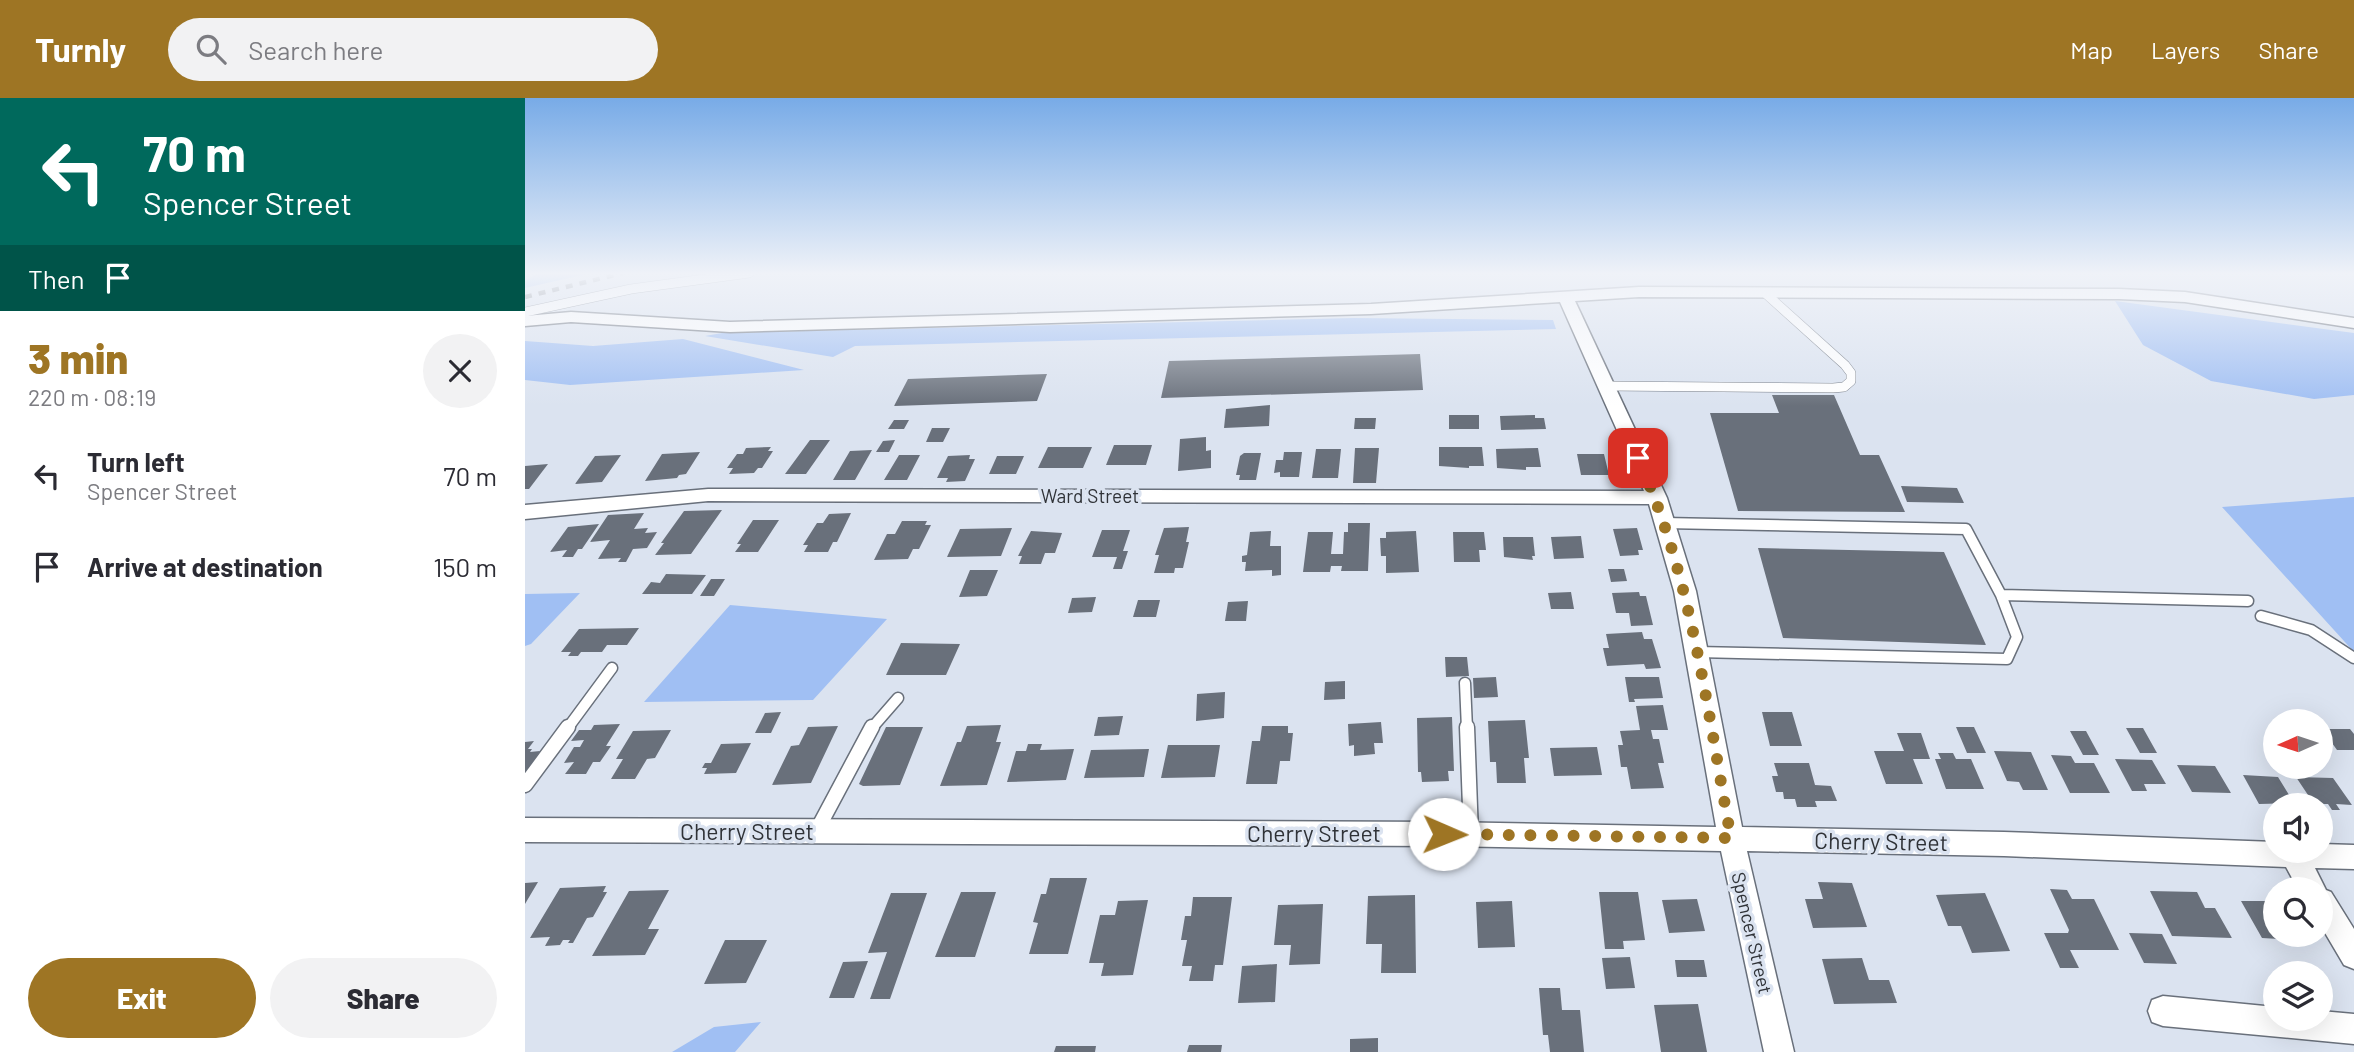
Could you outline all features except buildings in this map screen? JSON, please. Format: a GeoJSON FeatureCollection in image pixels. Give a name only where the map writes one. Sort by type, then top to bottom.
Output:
{"type":"FeatureCollection","features":[{"type":"Feature","properties":{"kind":"street"},"geometry":{"type":"LineString","coordinates":[[525,321],[565,318]]}},
{"type":"Feature","properties":{"kind":"street"},"geometry":{"type":"LineString","coordinates":[[579,318],[730,327],[1068,318]]}},
{"type":"Feature","properties":{"kind":"street","name":"Spencer Street"},"geometry":{"type":"LineString","coordinates":[[1575,318],[1657,498],[1685,591],[1731,838],[1779,1052]]}},
{"type":"Feature","properties":{"kind":"street"},"geometry":{"type":"LineString","coordinates":[[2318,318],[2354,323]]}},
{"type":"Feature","properties":{"kind":"street","name":"Ward Street"},"geometry":{"type":"LineString","coordinates":[[525,512],[708,495],[1657,498]]}},
{"type":"Feature","properties":{"kind":"street","name":"Cherry Street"},"geometry":{"type":"LineString","coordinates":[[525,830],[1471,834],[2004,844],[2263,855]]}},
{"type":"Feature","properties":{"kind":"street","name":"Cherry Street"},"geometry":{"type":"LineString","coordinates":[[2333,857],[2354,857]]}},
{"type":"Feature","properties":{"kind":"street"},"geometry":{"type":"LineString","coordinates":[[2333,921],[2354,955]]}},
{"type":"Feature","properties":{"kind":"street"},"geometry":{"type":"LineString","coordinates":[[2162,1011],[2354,1029]]}},
{"type":"Feature","properties":{"kind":"lane"},"geometry":{"type":"LineString","coordinates":[[1606,386],[1845,387],[1851,381],[1851,373],[1845,365],[1792,318]]}},
{"type":"Feature","properties":{"kind":"lane"},"geometry":{"type":"LineString","coordinates":[[1664,523],[1966,529],[2001,595],[2017,637],[2007,659],[1697,652]]}},
{"type":"Feature","properties":{"kind":"lane"},"geometry":{"type":"LineString","coordinates":[[2001,595],[2248,601]]}},
{"type":"Feature","properties":{"kind":"lane"},"geometry":{"type":"LineString","coordinates":[[2261,616],[2311,628],[2354,658]]}},
{"type":"Feature","properties":{"kind":"lane"},"geometry":{"type":"LineString","coordinates":[[525,785],[612,668]]}},
{"type":"Feature","properties":{"kind":"lane"},"geometry":{"type":"LineString","coordinates":[[1465,683],[1471,834]]}},
{"type":"Feature","properties":{"kind":"lane"},"geometry":{"type":"LineString","coordinates":[[816,832],[874,721],[898,698]]}},
{"type":"Feature","properties":{"kind":"shaded area"},"geometry":{"type":"Polygon","coordinates":[[[1354,318],[1553,320],[1556,329],[855,346],[833,357],[705,336],[722,333],[1354,318]]]}},
{"type":"Feature","properties":{"kind":"shaded area"},"geometry":{"type":"Polygon","coordinates":[[[2126,318],[2238,318],[2354,333],[2354,395],[2314,399],[2211,381],[2143,345],[2126,318]]]}},
{"type":"Feature","properties":{"kind":"shaded area"},"geometry":{"type":"Polygon","coordinates":[[[683,339],[804,370],[570,385],[525,380],[525,341],[593,346],[683,339]]]}},
{"type":"Feature","properties":{"kind":"shaded area"},"geometry":{"type":"Polygon","coordinates":[[[2354,497],[2354,652],[2222,507],[2354,497]]]}},
{"type":"Feature","properties":{"kind":"shaded area"},"geometry":{"type":"Polygon","coordinates":[[[580,593],[531,644],[525,646],[525,594],[580,593]]]}},
{"type":"Feature","properties":{"kind":"shaded area"},"geometry":{"type":"Polygon","coordinates":[[[730,605],[887,619],[813,700],[644,702],[730,605]]]}},
{"type":"Feature","properties":{"kind":"shaded area"},"geometry":{"type":"Polygon","coordinates":[[[761,1022],[735,1052],[672,1052],[714,1027],[761,1022]]]}},
{"type":"Feature","properties":{"kind":"route"},"geometry":{"type":"LineString","coordinates":[[1444,834],[1731,838],[1685,591],[1657,498],[1638,458]]}}]}
